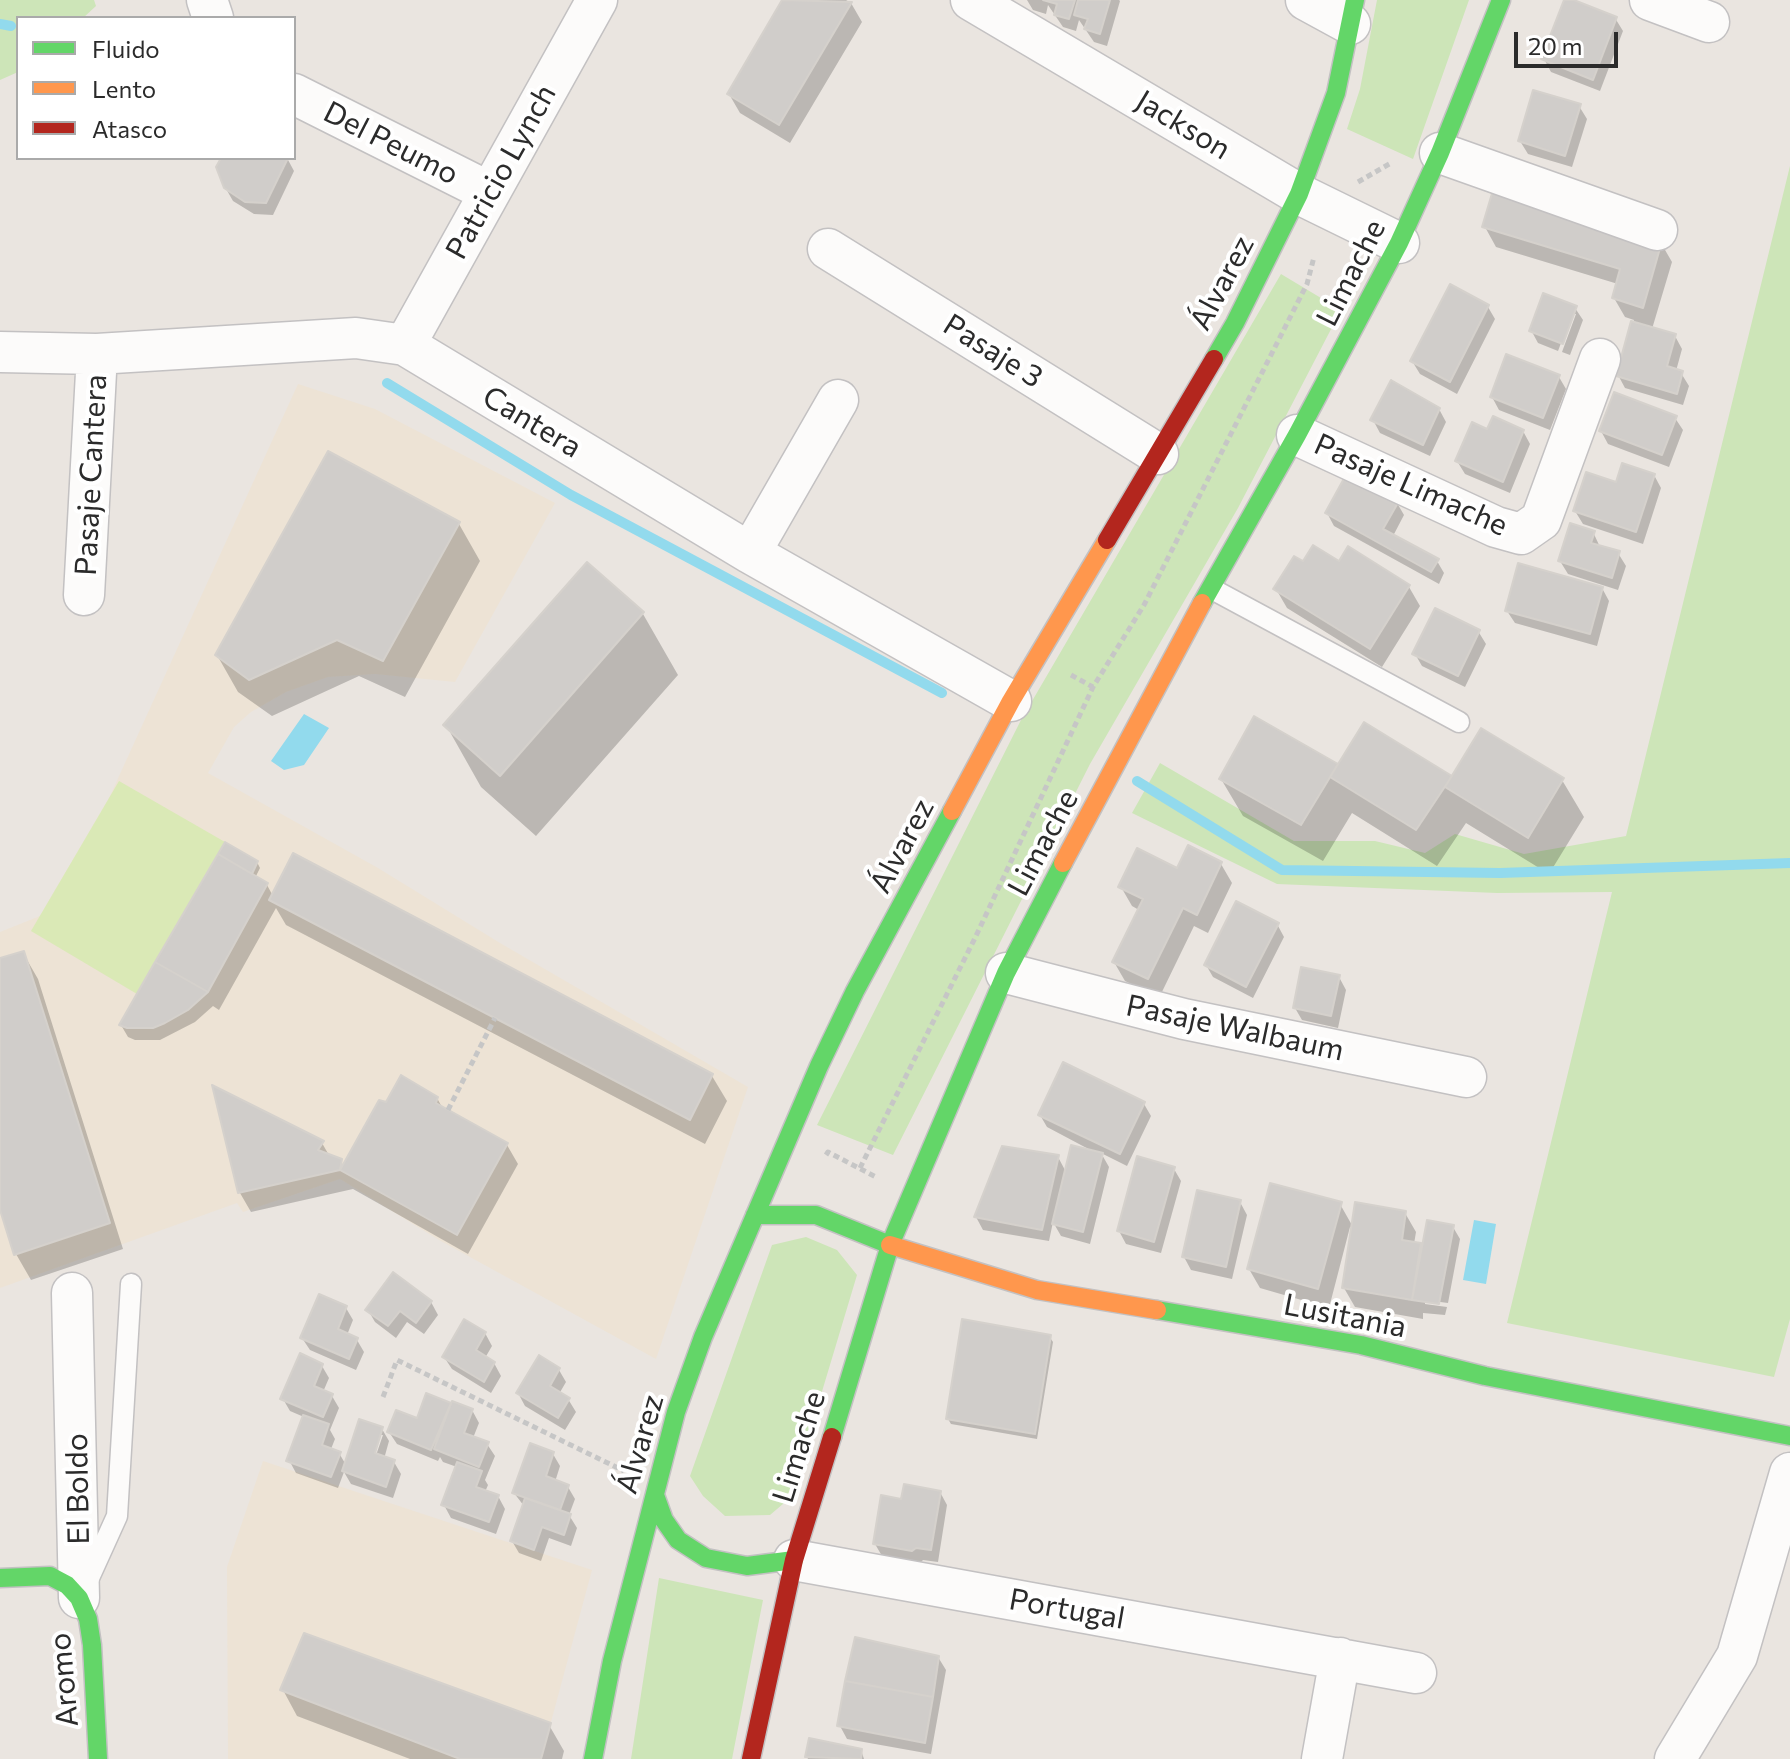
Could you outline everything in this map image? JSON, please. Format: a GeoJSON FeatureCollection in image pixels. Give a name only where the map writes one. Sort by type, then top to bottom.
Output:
{"type":"FeatureCollection","features":[{"type":"Feature","properties":{"kind":"main road","name":"Limache"},"geometry":{"type":"LineString","coordinates":[[751,1759],[794,1560],[890,1245],[1006,973],[1168,664],[1297,435],[1399,243],[1440,153],[1501,0]]}},
{"type":"Feature","properties":{"kind":"main road","name":"Álvarez"},"geometry":{"type":"LineString","coordinates":[[593,1759],[612,1661],[676,1412],[703,1337],[819,1066],[855,991],[1011,701],[1235,323],[1316,202],[1352,12]]}},
{"type":"Feature","properties":{"kind":"main road","name":"Lusitania"},"geometry":{"type":"LineString","coordinates":[[755,1215],[816,1215],[890,1245],[1037,1290],[1361,1345],[1485,1376],[1790,1436]]}},
{"type":"Feature","properties":{"kind":"main road"},"geometry":{"type":"LineString","coordinates":[[656,1491],[664,1520],[678,1540],[706,1558],[747,1566],[794,1560]]}},
{"type":"Feature","properties":{"kind":"main road","name":"El Boldo"},"geometry":{"type":"LineString","coordinates":[[0,1578],[50,1576],[67,1585],[79,1598]]}},
{"type":"Feature","properties":{"kind":"main road","name":"Aromo"},"geometry":{"type":"LineString","coordinates":[[79,1598],[88,1619],[92,1645],[98,1759]]}},
{"type":"Feature","properties":{"kind":"street","name":"Patricio Lynch"},"geometry":{"type":"LineString","coordinates":[[405,345],[597,0]]}},
{"type":"Feature","properties":{"kind":"street","name":"Jackson"},"geometry":{"type":"LineString","coordinates":[[971,0],[1316,202],[1399,243]]}},
{"type":"Feature","properties":{"kind":"street"},"geometry":{"type":"LineString","coordinates":[[1306,0],[1352,12]]}},
{"type":"Feature","properties":{"kind":"street"},"geometry":{"type":"LineString","coordinates":[[1650,0],[1709,22]]}},
{"type":"Feature","properties":{"kind":"street","name":"Del Peumo"},"geometry":{"type":"LineString","coordinates":[[296,95],[489,192]]}},
{"type":"Feature","properties":{"kind":"street"},"geometry":{"type":"LineString","coordinates":[[1440,153],[1657,230]]}},
{"type":"Feature","properties":{"kind":"street","name":"Pasaje 3"},"geometry":{"type":"LineString","coordinates":[[828,249],[1158,454]]}},
{"type":"Feature","properties":{"kind":"street","name":"Cantera"},"geometry":{"type":"LineString","coordinates":[[0,352],[97,354],[356,338],[405,345],[750,553],[1011,701]]}},
{"type":"Feature","properties":{"kind":"street","name":"Pasaje Cantera"},"geometry":{"type":"LineString","coordinates":[[84,595],[97,354]]}},
{"type":"Feature","properties":{"kind":"street","name":"Pasaje Limache"},"geometry":{"type":"LineString","coordinates":[[1297,435],[1496,527],[1521,534],[1541,520],[1600,359]]}},
{"type":"Feature","properties":{"kind":"street"},"geometry":{"type":"LineString","coordinates":[[750,553],[838,400]]}},
{"type":"Feature","properties":{"kind":"street","name":"Pasaje Walbaum"},"geometry":{"type":"LineString","coordinates":[[1006,973],[1184,1019],[1466,1077]]}},
{"type":"Feature","properties":{"kind":"street","name":"El Boldo"},"geometry":{"type":"LineString","coordinates":[[72,1293],[79,1598]]}},
{"type":"Feature","properties":{"kind":"street"},"geometry":{"type":"LineString","coordinates":[[1675,1759],[1737,1656],[1790,1473]]}},
{"type":"Feature","properties":{"kind":"street","name":"Portugal"},"geometry":{"type":"LineString","coordinates":[[794,1560],[1416,1673]]}},
{"type":"Feature","properties":{"kind":"street"},"geometry":{"type":"LineString","coordinates":[[1322,1759],[1340,1658]]}},
{"type":"Feature","properties":{"kind":"lane"},"geometry":{"type":"LineString","coordinates":[[1212,589],[1459,722]]}},
{"type":"Feature","properties":{"kind":"lane"},"geometry":{"type":"LineString","coordinates":[[79,1598],[117,1516],[131,1284]]}},
{"type":"Feature","properties":{"kind":"path"},"geometry":{"type":"LineString","coordinates":[[860,1168],[975,938],[1093,687],[1144,605],[1307,284],[1322,228],[1316,202],[1394,162]]}},
{"type":"Feature","properties":{"kind":"path"},"geometry":{"type":"LineString","coordinates":[[448,1110],[495,1018]]}},
{"type":"Feature","properties":{"kind":"path"},"geometry":{"type":"LineString","coordinates":[[383,1397],[397,1360],[656,1491]]}},
{"type":"Feature","properties":{"kind":"shaded area"},"geometry":{"type":"Polygon","coordinates":[[[298,384],[375,409],[555,503],[455,682],[375,674],[328,677],[286,692],[251,712],[234,727],[208,773],[378,868],[500,943],[748,1087],[656,1359],[439,1240],[340,1179],[243,1212],[237,1203],[0,1288],[0,932],[40,916],[109,798],[298,384]]]}},
{"type":"Feature","properties":{"kind":"shaded area"},"geometry":{"type":"Polygon","coordinates":[[[263,1461],[592,1570],[541,1759],[228,1759],[227,1567],[263,1461]]]}},
{"type":"Feature","properties":{"kind":"green space"},"geometry":{"type":"Polygon","coordinates":[[[0,0],[94,0],[96,6],[85,16],[16,16],[16,73],[0,80],[0,0]]]}},
{"type":"Feature","properties":{"kind":"green space"},"geometry":{"type":"Polygon","coordinates":[[[1377,0],[1469,0],[1413,159],[1347,129],[1360,89],[1377,0]]]}},
{"type":"Feature","properties":{"kind":"green space"},"geometry":{"type":"Polygon","coordinates":[[[1790,166],[1790,1319],[1774,1377],[1507,1323],[1612,892],[1497,893],[1277,884],[1132,813],[1160,763],[1294,841],[1375,841],[1425,853],[1455,834],[1524,854],[1626,836],[1790,166]]]}},
{"type":"Feature","properties":{"kind":"green space"},"geometry":{"type":"Polygon","coordinates":[[[1281,274],[1341,310],[1238,508],[1090,764],[893,1155],[817,1125],[1021,720],[1281,274]]]}},
{"type":"Feature","properties":{"kind":"green space"},"geometry":{"type":"Polygon","coordinates":[[[119,781],[225,842],[137,994],[31,931],[119,781]]]}},
{"type":"Feature","properties":{"kind":"green space"},"geometry":{"type":"Polygon","coordinates":[[[806,1237],[837,1250],[857,1275],[790,1498],[770,1515],[725,1516],[703,1496],[690,1476],[772,1245],[806,1237]]]}},
{"type":"Feature","properties":{"kind":"green space"},"geometry":{"type":"Polygon","coordinates":[[[659,1578],[763,1600],[732,1759],[631,1759],[659,1578]]]}},
{"type":"Feature","properties":{"kind":"water"},"geometry":{"type":"Polygon","coordinates":[[[304,714],[329,728],[304,765],[284,770],[271,761],[304,714]]]}},
{"type":"Feature","properties":{"kind":"water"},"geometry":{"type":"Polygon","coordinates":[[[1474,1220],[1496,1224],[1486,1284],[1463,1280],[1474,1220]]]}},
{"type":"Feature","properties":{"kind":"building"},"geometry":{"type":"Polygon","coordinates":[[[782,0],[852,2],[779,125],[727,94],[782,0]]]}},
{"type":"Feature","properties":{"kind":"building"},"geometry":{"type":"Polygon","coordinates":[[[1043,0],[1075,0],[1069,19],[1054,15],[1057,4],[1043,0]]]}},
{"type":"Feature","properties":{"kind":"building"},"geometry":{"type":"Polygon","coordinates":[[[1078,0],[1110,0],[1100,34],[1084,29],[1088,19],[1074,15],[1078,0]]]}},
{"type":"Feature","properties":{"kind":"building"},"geometry":{"type":"Polygon","coordinates":[[[1564,0],[1574,0],[1617,17],[1593,80],[1541,59],[1564,0]]]}},
{"type":"Feature","properties":{"kind":"building"},"geometry":{"type":"Polygon","coordinates":[[[1533,90],[1581,104],[1565,156],[1518,141],[1533,90]]]}},
{"type":"Feature","properties":{"kind":"building"},"geometry":{"type":"Polygon","coordinates":[[[220,160],[287,160],[266,203],[245,202],[224,188],[216,167],[220,160]]]}},
{"type":"Feature","properties":{"kind":"building"},"geometry":{"type":"Polygon","coordinates":[[[1493,190],[1662,241],[1643,308],[1612,298],[1620,269],[1482,227],[1493,190]]]}},
{"type":"Feature","properties":{"kind":"building"},"geometry":{"type":"Polygon","coordinates":[[[1450,284],[1489,305],[1450,382],[1410,361],[1450,284]]]}},
{"type":"Feature","properties":{"kind":"building"},"geometry":{"type":"Polygon","coordinates":[[[1543,293],[1577,306],[1563,344],[1529,331],[1543,293]]]}},
{"type":"Feature","properties":{"kind":"building"},"geometry":{"type":"Polygon","coordinates":[[[1631,321],[1676,334],[1667,366],[1683,371],[1677,394],[1616,376],[1631,321]]]}},
{"type":"Feature","properties":{"kind":"building"},"geometry":{"type":"Polygon","coordinates":[[[1506,354],[1560,375],[1543,418],[1490,397],[1506,354]]]}},
{"type":"Feature","properties":{"kind":"building"},"geometry":{"type":"Polygon","coordinates":[[[1391,380],[1440,408],[1423,445],[1370,420],[1391,380]]]}},
{"type":"Feature","properties":{"kind":"building"},"geometry":{"type":"Polygon","coordinates":[[[1614,392],[1677,416],[1662,455],[1599,431],[1614,392]]]}},
{"type":"Feature","properties":{"kind":"building"},"geometry":{"type":"Polygon","coordinates":[[[1493,416],[1524,430],[1503,482],[1455,461],[1472,422],[1487,429],[1493,416]]]}},
{"type":"Feature","properties":{"kind":"building"},"geometry":{"type":"Polygon","coordinates":[[[328,451],[460,522],[383,661],[337,640],[249,680],[215,655],[328,451]]]}},
{"type":"Feature","properties":{"kind":"building"},"geometry":{"type":"Polygon","coordinates":[[[1622,463],[1655,474],[1636,532],[1573,511],[1586,472],[1616,482],[1622,463]]]}},
{"type":"Feature","properties":{"kind":"building"},"geometry":{"type":"Polygon","coordinates":[[[1347,473],[1399,501],[1383,529],[1439,559],[1431,572],[1325,513],[1347,473]]]}},
{"type":"Feature","properties":{"kind":"building"},"geometry":{"type":"Polygon","coordinates":[[[1570,523],[1595,531],[1591,543],[1620,551],[1612,578],[1558,561],[1570,523]]]}},
{"type":"Feature","properties":{"kind":"building"},"geometry":{"type":"Polygon","coordinates":[[[1313,545],[1339,561],[1348,546],[1410,585],[1370,649],[1273,589],[1294,556],[1303,561],[1313,545]]]}},
{"type":"Feature","properties":{"kind":"building"},"geometry":{"type":"Polygon","coordinates":[[[587,562],[644,612],[500,776],[443,725],[587,562]]]}},
{"type":"Feature","properties":{"kind":"building"},"geometry":{"type":"Polygon","coordinates":[[[1518,563],[1603,587],[1590,634],[1505,611],[1518,563]]]}},
{"type":"Feature","properties":{"kind":"building"},"geometry":{"type":"Polygon","coordinates":[[[1435,608],[1480,630],[1458,676],[1412,654],[1435,608]]]}},
{"type":"Feature","properties":{"kind":"building"},"geometry":{"type":"Polygon","coordinates":[[[1254,716],[1338,764],[1301,825],[1219,779],[1254,716]]]}},
{"type":"Feature","properties":{"kind":"building"},"geometry":{"type":"Polygon","coordinates":[[[1364,722],[1452,776],[1416,830],[1330,777],[1364,722]]]}},
{"type":"Feature","properties":{"kind":"building"},"geometry":{"type":"Polygon","coordinates":[[[1481,728],[1564,778],[1528,838],[1445,787],[1481,728]]]}},
{"type":"Feature","properties":{"kind":"building"},"geometry":{"type":"Polygon","coordinates":[[[225,842],[258,861],[252,874],[218,854],[225,842]]]}},
{"type":"Feature","properties":{"kind":"building"},"geometry":{"type":"Polygon","coordinates":[[[1188,845],[1222,862],[1197,915],[1183,908],[1148,979],[1112,962],[1143,899],[1118,887],[1137,848],[1177,868],[1188,845]]]}},
{"type":"Feature","properties":{"kind":"building"},"geometry":{"type":"Polygon","coordinates":[[[293,853],[713,1074],[690,1120],[269,900],[293,853]]]}},
{"type":"Feature","properties":{"kind":"building"},"geometry":{"type":"Polygon","coordinates":[[[218,854],[268,883],[208,992],[155,962],[218,854]]]}},
{"type":"Feature","properties":{"kind":"building"},"geometry":{"type":"Polygon","coordinates":[[[1236,901],[1279,923],[1246,987],[1204,965],[1236,901]]]}},
{"type":"Feature","properties":{"kind":"building"},"geometry":{"type":"Polygon","coordinates":[[[24,951],[110,1223],[14,1255],[0,1210],[0,958],[24,951]]]}},
{"type":"Feature","properties":{"kind":"building"},"geometry":{"type":"Polygon","coordinates":[[[155,962],[208,992],[188,1010],[153,1028],[119,1025],[155,962]]]}},
{"type":"Feature","properties":{"kind":"building"},"geometry":{"type":"Polygon","coordinates":[[[1301,967],[1340,975],[1331,1016],[1293,1008],[1301,967]]]}},
{"type":"Feature","properties":{"kind":"building"},"geometry":{"type":"Polygon","coordinates":[[[1063,1062],[1145,1102],[1120,1154],[1038,1115],[1063,1062]]]}},
{"type":"Feature","properties":{"kind":"building"},"geometry":{"type":"Polygon","coordinates":[[[401,1075],[438,1097],[436,1103],[508,1143],[457,1235],[340,1170],[379,1100],[386,1102],[401,1075]]]}},
{"type":"Feature","properties":{"kind":"building"},"geometry":{"type":"Polygon","coordinates":[[[212,1085],[324,1141],[318,1150],[342,1159],[340,1170],[238,1193],[212,1085]]]}},
{"type":"Feature","properties":{"kind":"building"},"geometry":{"type":"Polygon","coordinates":[[[1071,1145],[1103,1153],[1083,1232],[1052,1224],[1071,1145]]]}},
{"type":"Feature","properties":{"kind":"building"},"geometry":{"type":"Polygon","coordinates":[[[1002,1146],[1059,1155],[1042,1230],[974,1217],[1002,1146]]]}},
{"type":"Feature","properties":{"kind":"building"},"geometry":{"type":"Polygon","coordinates":[[[1137,1156],[1175,1167],[1154,1242],[1117,1231],[1137,1156]]]}},
{"type":"Feature","properties":{"kind":"building"},"geometry":{"type":"Polygon","coordinates":[[[1270,1183],[1342,1202],[1318,1289],[1247,1269],[1270,1183]]]}},
{"type":"Feature","properties":{"kind":"building"},"geometry":{"type":"Polygon","coordinates":[[[1197,1190],[1241,1200],[1226,1267],[1182,1257],[1197,1190]]]}},
{"type":"Feature","properties":{"kind":"building"},"geometry":{"type":"Polygon","coordinates":[[[1355,1202],[1406,1211],[1402,1240],[1421,1243],[1412,1300],[1342,1288],[1355,1202]]]}},
{"type":"Feature","properties":{"kind":"building"},"geometry":{"type":"Polygon","coordinates":[[[1427,1220],[1454,1225],[1439,1304],[1412,1300],[1427,1220]]]}},
{"type":"Feature","properties":{"kind":"building"},"geometry":{"type":"Polygon","coordinates":[[[393,1272],[432,1301],[416,1323],[400,1311],[388,1326],[365,1310],[393,1272]]]}},
{"type":"Feature","properties":{"kind":"building"},"geometry":{"type":"Polygon","coordinates":[[[319,1294],[347,1306],[338,1329],[358,1338],[349,1359],[300,1338],[319,1294]]]}},
{"type":"Feature","properties":{"kind":"building"},"geometry":{"type":"Polygon","coordinates":[[[464,1319],[486,1332],[476,1350],[495,1362],[484,1382],[442,1357],[464,1319]]]}},
{"type":"Feature","properties":{"kind":"building"},"geometry":{"type":"Polygon","coordinates":[[[962,1319],[1051,1335],[1035,1434],[946,1419],[962,1319]]]}},
{"type":"Feature","properties":{"kind":"building"},"geometry":{"type":"Polygon","coordinates":[[[300,1353],[323,1364],[314,1386],[333,1394],[323,1417],[280,1399],[300,1353]]]}},
{"type":"Feature","properties":{"kind":"building"},"geometry":{"type":"Polygon","coordinates":[[[539,1355],[560,1368],[550,1386],[570,1398],[558,1418],[516,1393],[539,1355]]]}},
{"type":"Feature","properties":{"kind":"building"},"geometry":{"type":"Polygon","coordinates":[[[426,1393],[451,1403],[431,1450],[387,1432],[396,1410],[417,1418],[426,1393]]]}},
{"type":"Feature","properties":{"kind":"building"},"geometry":{"type":"Polygon","coordinates":[[[452,1401],[473,1409],[464,1433],[489,1442],[479,1467],[434,1449],[452,1401]]]}},
{"type":"Feature","properties":{"kind":"building"},"geometry":{"type":"Polygon","coordinates":[[[303,1415],[329,1424],[322,1445],[341,1452],[331,1477],[286,1461],[303,1415]]]}},
{"type":"Feature","properties":{"kind":"building"},"geometry":{"type":"Polygon","coordinates":[[[359,1419],[383,1427],[375,1453],[395,1460],[386,1487],[342,1471],[359,1419]]]}},
{"type":"Feature","properties":{"kind":"building"},"geometry":{"type":"Polygon","coordinates":[[[530,1443],[554,1452],[546,1476],[569,1485],[560,1510],[512,1493],[530,1443]]]}},
{"type":"Feature","properties":{"kind":"building"},"geometry":{"type":"Polygon","coordinates":[[[457,1462],[482,1471],[476,1487],[499,1495],[489,1522],[441,1505],[457,1462]]]}},
{"type":"Feature","properties":{"kind":"building"},"geometry":{"type":"Polygon","coordinates":[[[904,1484],[941,1491],[931,1550],[916,1548],[912,1551],[873,1544],[881,1495],[901,1499],[904,1484]]]}},
{"type":"Feature","properties":{"kind":"building"},"geometry":{"type":"Polygon","coordinates":[[[525,1498],[571,1514],[564,1535],[542,1527],[534,1550],[510,1541],[525,1498]]]}},
{"type":"Feature","properties":{"kind":"building"},"geometry":{"type":"Polygon","coordinates":[[[304,1633],[551,1723],[541,1759],[460,1759],[280,1690],[304,1633]]]}},
{"type":"Feature","properties":{"kind":"building"},"geometry":{"type":"Polygon","coordinates":[[[855,1637],[939,1656],[933,1697],[845,1681],[855,1637]]]}},
{"type":"Feature","properties":{"kind":"building"},"geometry":{"type":"Polygon","coordinates":[[[845,1681],[933,1697],[925,1743],[837,1726],[845,1681]]]}},
{"type":"Feature","properties":{"kind":"building"},"geometry":{"type":"Polygon","coordinates":[[[809,1738],[862,1749],[861,1759],[805,1757],[809,1738]]]}},
{"type":"Feature","properties":{"kind":"waterway"},"geometry":{"type":"LineString","coordinates":[[0,24],[11,26]]}},
{"type":"Feature","properties":{"kind":"waterway"},"geometry":{"type":"LineString","coordinates":[[387,383],[571,495],[942,693]]}},
{"type":"Feature","properties":{"kind":"waterway"},"geometry":{"type":"LineString","coordinates":[[1137,781],[1282,870],[1500,873],[1790,863]]}},
{"type":"Feature","properties":{"kind":"traffic: fast"},"geometry":{"type":"LineString","coordinates":[[1214,359],[1299,194],[1336,93],[1355,0]]}},
{"type":"Feature","properties":{"kind":"traffic: fast"},"geometry":{"type":"LineString","coordinates":[[1202,603],[1297,435],[1399,243],[1440,153],[1501,0]]}},
{"type":"Feature","properties":{"kind":"traffic: fast"},"geometry":{"type":"LineString","coordinates":[[593,1759],[612,1661],[676,1412],[703,1337],[819,1066],[855,991],[952,811]]}},
{"type":"Feature","properties":{"kind":"traffic: fast"},"geometry":{"type":"LineString","coordinates":[[832,1437],[890,1245],[1006,973],[1063,863]]}},
{"type":"Feature","properties":{"kind":"traffic: fast"},"geometry":{"type":"LineString","coordinates":[[755,1215],[816,1215],[890,1245]]}},
{"type":"Feature","properties":{"kind":"traffic: fast"},"geometry":{"type":"LineString","coordinates":[[1157,1310],[1361,1345],[1485,1376],[1790,1436]]}},
{"type":"Feature","properties":{"kind":"traffic: fast"},"geometry":{"type":"LineString","coordinates":[[655,1495],[664,1520],[678,1540],[706,1558],[747,1566],[794,1560]]}},
{"type":"Feature","properties":{"kind":"traffic: fast"},"geometry":{"type":"LineString","coordinates":[[0,1578],[50,1576],[67,1585],[79,1598],[88,1619],[92,1645],[98,1759]]}},
{"type":"Feature","properties":{"kind":"traffic: slow"},"geometry":{"type":"LineString","coordinates":[[952,811],[1011,701],[1107,540]]}},
{"type":"Feature","properties":{"kind":"traffic: slow"},"geometry":{"type":"LineString","coordinates":[[1063,863],[1202,603]]}},
{"type":"Feature","properties":{"kind":"traffic: slow"},"geometry":{"type":"LineString","coordinates":[[890,1245],[1037,1290],[1157,1310]]}},
{"type":"Feature","properties":{"kind":"traffic: jam"},"geometry":{"type":"LineString","coordinates":[[1107,540],[1214,359]]}},
{"type":"Feature","properties":{"kind":"traffic: jam"},"geometry":{"type":"LineString","coordinates":[[751,1759],[794,1560],[832,1437]]}}]}
